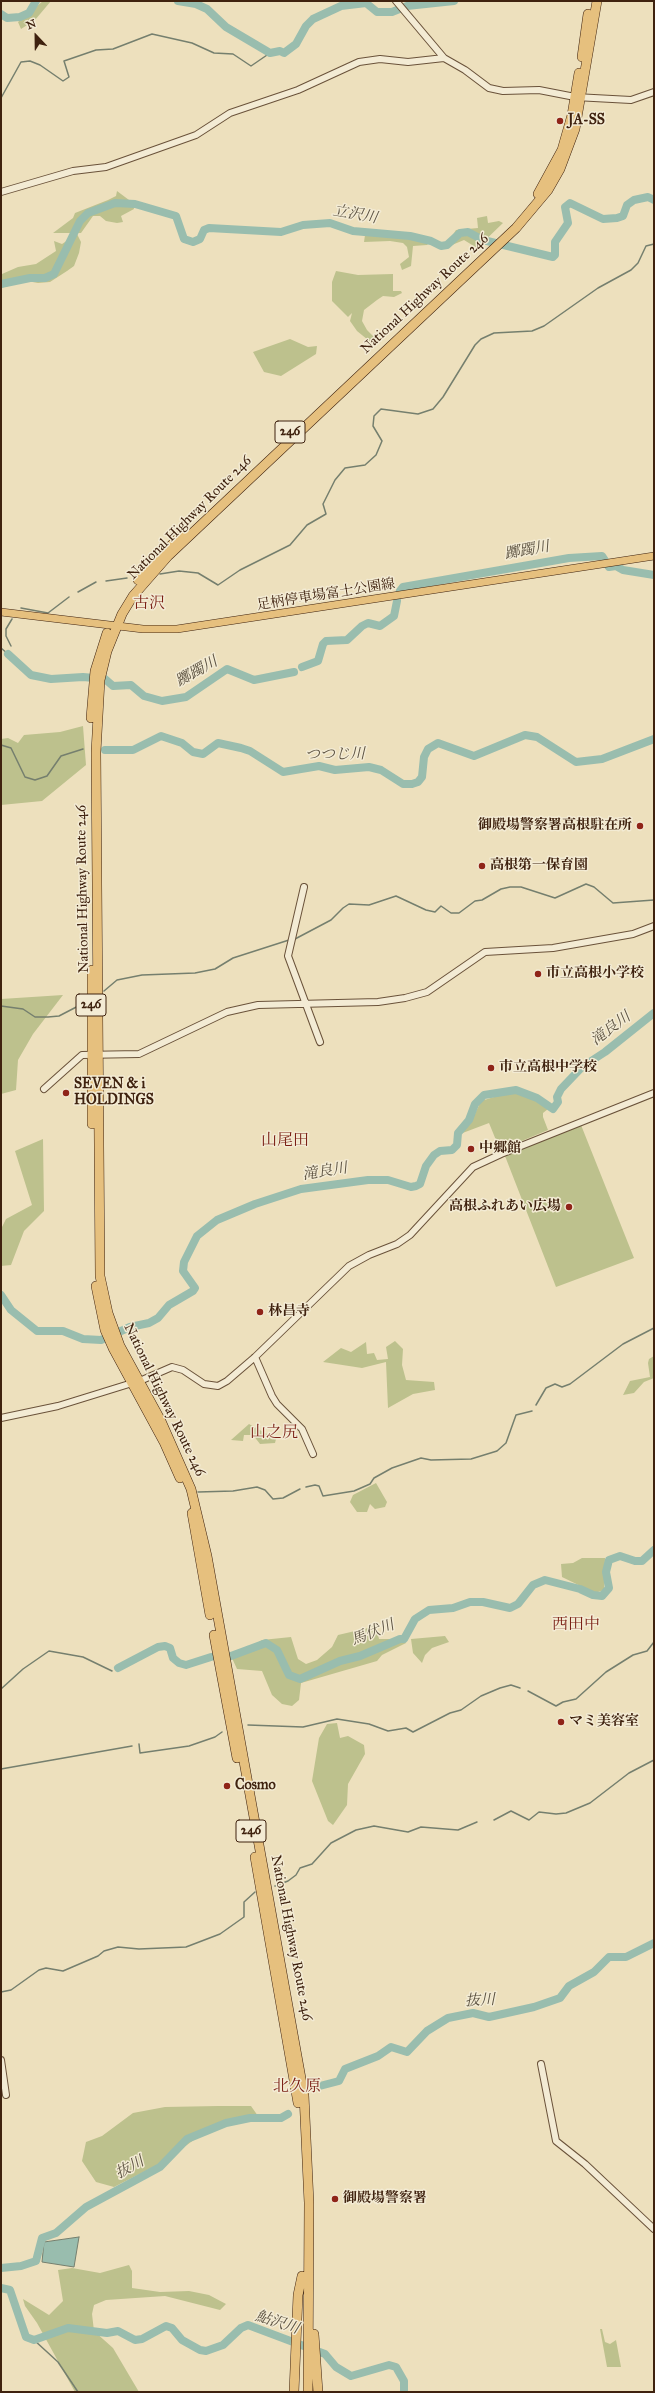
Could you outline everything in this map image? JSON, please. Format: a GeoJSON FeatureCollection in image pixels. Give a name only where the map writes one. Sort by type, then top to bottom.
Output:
{"type":"FeatureCollection","features":[{"type":"Feature","properties":{"kind":"highway","name":"National Highway Route 246"},"geometry":{"type":"LineString","coordinates":[[578,98],[590,1]]}},
{"type":"Feature","properties":{"kind":"highway","name":"National Highway Route 246"},"geometry":{"type":"LineString","coordinates":[[306,2333],[302,2151],[298,2097],[191,1511],[187,1494],[164,1442],[109,1328],[100,1276],[94,1054],[97,676],[113,625],[133,587],[170,546],[485,253],[507,232],[536,197],[552,170],[568,131],[578,98],[597,1]]}},
{"type":"Feature","properties":{"kind":"highway","name":"246"},"geometry":{"type":"LineString","coordinates":[[302,2392],[306,2333]]}},
{"type":"Feature","properties":{"kind":"highway","name":"246"},"geometry":{"type":"LineString","coordinates":[[306,2333],[305,2351],[308,2392]]}},
{"type":"Feature","properties":{"kind":"highway","name":"246"},"geometry":{"type":"LineString","coordinates":[[294,2392],[305,2351]]}},
{"type":"Feature","properties":{"kind":"highway","name":"246"},"geometry":{"type":"LineString","coordinates":[[305,2351],[318,2392]]}},
{"type":"Feature","properties":{"kind":"main road","name":"足柄停車場富士公園線"},"geometry":{"type":"LineString","coordinates":[[1,612],[160,630],[201,627],[654,556]]}},
{"type":"Feature","properties":{"kind":"street"},"geometry":{"type":"LineString","coordinates":[[396,1],[444,58],[465,70],[489,88],[502,91],[538,90],[578,98],[631,100],[654,92]]}},
{"type":"Feature","properties":{"kind":"street"},"geometry":{"type":"LineString","coordinates":[[1,192],[73,171],[106,167],[196,135],[230,113],[298,90],[359,62],[380,59],[408,62],[444,58]]}},
{"type":"Feature","properties":{"kind":"street"},"geometry":{"type":"LineString","coordinates":[[304,886],[288,956],[307,1002],[320,1042]]}},
{"type":"Feature","properties":{"kind":"street"},"geometry":{"type":"LineString","coordinates":[[44,1089],[76,1059],[94,1054],[139,1054],[214,1017],[250,1006],[307,1002],[378,1002],[410,997],[433,989],[469,961],[485,952],[553,948],[634,934],[654,926]]}},
{"type":"Feature","properties":{"kind":"street"},"geometry":{"type":"LineString","coordinates":[[1,1418],[58,1406],[135,1382],[172,1367],[183,1370],[204,1384],[218,1386],[227,1381],[255,1357],[349,1266],[369,1255],[397,1244],[410,1235],[473,1167],[501,1154],[654,1093]]}},
{"type":"Feature","properties":{"kind":"street"},"geometry":{"type":"LineString","coordinates":[[255,1357],[272,1396],[302,1429],[313,1454]]}},
{"type":"Feature","properties":{"kind":"street"},"geometry":{"type":"LineString","coordinates":[[1,2060],[6,2095]]}},
{"type":"Feature","properties":{"kind":"street"},"geometry":{"type":"LineString","coordinates":[[541,2064],[556,2141],[585,2164],[654,2230]]}},
{"type":"Feature","properties":{"kind":"green space"},"geometry":{"type":"Polygon","coordinates":[[[43,1],[51,1],[35,20],[21,29],[18,22],[43,1]]]}},
{"type":"Feature","properties":{"kind":"green space"},"geometry":{"type":"Polygon","coordinates":[[[117,191],[133,203],[134,209],[121,216],[123,222],[117,223],[106,221],[100,216],[93,216],[81,233],[53,233],[73,218],[75,213],[116,196],[117,191]]]}},
{"type":"Feature","properties":{"kind":"green space"},"geometry":{"type":"Polygon","coordinates":[[[487,216],[488,223],[499,221],[503,223],[477,248],[464,240],[452,245],[451,238],[456,230],[478,228],[477,218],[487,216]]]}},
{"type":"Feature","properties":{"kind":"green space"},"geometry":{"type":"Polygon","coordinates":[[[77,234],[81,242],[79,253],[74,266],[67,271],[50,282],[38,283],[27,281],[1,288],[2,274],[18,267],[36,264],[56,251],[54,241],[62,244],[77,234]]]}},
{"type":"Feature","properties":{"kind":"green space"},"geometry":{"type":"Polygon","coordinates":[[[365,235],[411,238],[429,243],[427,245],[413,246],[411,266],[402,270],[400,264],[409,257],[407,247],[403,243],[390,241],[364,242],[365,235]]]}},
{"type":"Feature","properties":{"kind":"green space"},"geometry":{"type":"Polygon","coordinates":[[[336,271],[358,275],[393,274],[393,291],[401,291],[402,293],[394,297],[383,296],[364,310],[362,321],[367,330],[378,341],[373,344],[357,331],[350,321],[352,313],[348,317],[332,301],[332,282],[336,271]]]}},
{"type":"Feature","properties":{"kind":"green space"},"geometry":{"type":"Polygon","coordinates":[[[290,339],[308,347],[317,346],[316,354],[281,376],[264,372],[253,352],[290,339]]]}},
{"type":"Feature","properties":{"kind":"green space"},"geometry":{"type":"Polygon","coordinates":[[[83,726],[86,765],[42,801],[1,805],[1,739],[8,738],[18,743],[24,735],[60,732],[83,726]]]}},
{"type":"Feature","properties":{"kind":"green space"},"geometry":{"type":"Polygon","coordinates":[[[63,995],[33,1034],[18,1060],[16,1090],[1,1094],[1,999],[63,995]]]}},
{"type":"Feature","properties":{"kind":"green space"},"geometry":{"type":"Polygon","coordinates":[[[507,1093],[525,1094],[537,1099],[548,1109],[543,1113],[543,1117],[548,1130],[500,1150],[489,1123],[460,1134],[472,1120],[481,1101],[507,1093]]]}},
{"type":"Feature","properties":{"kind":"green space","name":"高根ふれあい広場"},"geometry":{"type":"Polygon","coordinates":[[[581,1125],[634,1258],[556,1287],[505,1156],[581,1125]]]}},
{"type":"Feature","properties":{"kind":"green space"},"geometry":{"type":"Polygon","coordinates":[[[43,1139],[44,1211],[24,1231],[11,1265],[1,1266],[1,1229],[6,1219],[32,1205],[15,1151],[43,1139]]]}},
{"type":"Feature","properties":{"kind":"green space"},"geometry":{"type":"Polygon","coordinates":[[[395,1341],[403,1349],[402,1365],[406,1380],[434,1382],[435,1390],[413,1394],[388,1408],[386,1362],[362,1368],[323,1362],[341,1348],[351,1352],[366,1342],[367,1354],[374,1353],[377,1360],[388,1359],[386,1347],[395,1341]]]}},
{"type":"Feature","properties":{"kind":"green space"},"geometry":{"type":"Polygon","coordinates":[[[654,1356],[654,1378],[644,1382],[634,1393],[623,1395],[630,1381],[650,1377],[648,1363],[649,1359],[654,1356]]]}},
{"type":"Feature","properties":{"kind":"green space"},"geometry":{"type":"Polygon","coordinates":[[[249,1424],[276,1439],[275,1443],[260,1444],[253,1435],[244,1435],[243,1441],[231,1440],[249,1424]]]}},
{"type":"Feature","properties":{"kind":"green space"},"geometry":{"type":"Polygon","coordinates":[[[376,1483],[387,1502],[385,1507],[375,1509],[370,1504],[367,1512],[357,1512],[350,1502],[353,1495],[376,1483]]]}},
{"type":"Feature","properties":{"kind":"green space"},"geometry":{"type":"Polygon","coordinates":[[[582,1558],[605,1558],[604,1590],[595,1593],[562,1577],[561,1564],[573,1563],[582,1558]]]}},
{"type":"Feature","properties":{"kind":"green space"},"geometry":{"type":"Polygon","coordinates":[[[375,1623],[379,1639],[404,1639],[406,1643],[382,1655],[377,1661],[301,1683],[299,1700],[292,1706],[282,1704],[272,1695],[262,1671],[237,1669],[232,1658],[262,1640],[291,1637],[298,1659],[306,1664],[317,1660],[332,1647],[338,1635],[368,1628],[375,1623]]]}},
{"type":"Feature","properties":{"kind":"green space"},"geometry":{"type":"Polygon","coordinates":[[[445,1636],[449,1642],[432,1648],[425,1655],[422,1663],[413,1653],[411,1639],[445,1636]]]}},
{"type":"Feature","properties":{"kind":"green space"},"geometry":{"type":"Polygon","coordinates":[[[337,1723],[340,1738],[348,1736],[364,1745],[365,1754],[348,1784],[347,1805],[333,1825],[328,1821],[312,1781],[319,1738],[327,1724],[337,1723]]]}},
{"type":"Feature","properties":{"kind":"green space"},"geometry":{"type":"Polygon","coordinates":[[[251,2106],[258,2116],[219,2122],[163,2162],[114,2187],[96,2182],[82,2161],[86,2142],[102,2136],[133,2113],[165,2107],[251,2106]]]}},
{"type":"Feature","properties":{"kind":"green space"},"geometry":{"type":"Polygon","coordinates":[[[129,2265],[132,2271],[132,2288],[160,2292],[189,2291],[209,2295],[226,2304],[220,2310],[165,2296],[106,2300],[94,2305],[92,2314],[94,2331],[113,2348],[139,2392],[75,2392],[37,2323],[25,2306],[23,2299],[49,2315],[63,2301],[58,2270],[72,2268],[100,2273],[129,2265]]]}},
{"type":"Feature","properties":{"kind":"green space"},"geometry":{"type":"Polygon","coordinates":[[[600,2329],[602,2329],[605,2342],[610,2344],[616,2340],[621,2367],[607,2367],[600,2329]]]}},
{"type":"Feature","properties":{"kind":"shaded area"},"geometry":{"type":"Polygon","coordinates":[[[79,2237],[74,2267],[42,2262],[44,2242],[79,2237]]]}},
{"type":"Feature","properties":{"kind":"waterway"},"geometry":{"type":"LineString","coordinates":[[1,14],[7,18],[20,17],[29,13],[36,1]]}},
{"type":"Feature","properties":{"kind":"waterway"},"geometry":{"type":"LineString","coordinates":[[178,1],[196,4],[207,9],[226,27],[270,53],[280,51],[284,53],[296,44],[306,26],[313,19],[341,6],[366,3],[377,12],[392,12],[407,6],[454,1]]}},
{"type":"Feature","properties":{"kind":"waterway"},"geometry":{"type":"LineString","coordinates":[[1,98],[21,62],[30,61],[40,65],[63,81],[69,77],[64,61],[96,50],[113,49],[152,34],[192,43],[214,53],[233,54],[251,66],[270,53]]}},
{"type":"Feature","properties":{"kind":"waterway","name":"立沢川"},"geometry":{"type":"LineString","coordinates":[[1,284],[30,278],[45,278],[54,274],[80,221],[88,213],[115,203],[135,204],[176,216],[184,239],[193,242],[200,239],[204,230],[209,228],[281,232],[303,225],[330,223],[353,231],[410,236],[431,241],[441,246],[447,245],[460,233],[468,232],[483,240],[553,257],[555,255],[555,242],[568,223],[565,207],[570,203],[603,219],[623,216],[627,205],[634,200],[648,197],[654,200]]}},
{"type":"Feature","properties":{"kind":"waterway"},"geometry":{"type":"LineString","coordinates":[[160,574],[179,571],[198,573],[218,585],[240,570],[290,545],[307,525],[326,514],[323,504],[335,480],[345,468],[365,465],[376,455],[382,441],[373,426],[374,416],[381,409],[418,414],[433,409],[443,397],[475,345],[481,339],[494,333],[532,331],[544,326],[598,288],[631,270],[638,263],[646,246],[654,244]]}},
{"type":"Feature","properties":{"kind":"waterway","name":"躑躅川"},"geometry":{"type":"LineString","coordinates":[[400,591],[403,587],[569,558],[602,556],[609,567],[616,566],[623,570],[654,575]]}},
{"type":"Feature","properties":{"kind":"waterway"},"geometry":{"type":"LineString","coordinates":[[106,581],[127,578]]}},
{"type":"Feature","properties":{"kind":"waterway"},"geometry":{"type":"LineString","coordinates":[[78,592],[96,582]]}},
{"type":"Feature","properties":{"kind":"waterway"},"geometry":{"type":"LineString","coordinates":[[21,608],[48,613],[69,597]]}},
{"type":"Feature","properties":{"kind":"waterway","name":"躑躅川"},"geometry":{"type":"LineString","coordinates":[[302,667],[318,661],[323,644],[326,641],[347,640],[362,626],[368,623],[380,626],[394,616],[397,601]]}},
{"type":"Feature","properties":{"kind":"waterway"},"geometry":{"type":"LineString","coordinates":[[11,646],[6,636],[6,629],[12,619]]}},
{"type":"Feature","properties":{"kind":"waterway"},"geometry":{"type":"LineString","coordinates":[[1,648],[8,654]]}},
{"type":"Feature","properties":{"kind":"waterway","name":"躑躅川"},"geometry":{"type":"LineString","coordinates":[[8,654],[31,675],[51,679],[83,677],[105,679],[113,686],[131,685],[144,696],[162,701],[186,697],[227,669],[254,680],[294,672]]}},
{"type":"Feature","properties":{"kind":"waterway","name":"つつじ川"},"geometry":{"type":"LineString","coordinates":[[105,750],[133,750],[161,736],[182,743],[193,752],[203,754],[218,743],[241,748],[250,751],[283,772],[319,766],[335,770],[369,767],[381,770],[403,784],[412,784],[418,782],[422,777],[424,757],[428,749],[438,743],[474,756],[525,735],[537,737],[576,762],[602,759],[654,739]]}},
{"type":"Feature","properties":{"kind":"waterway","name":"つつじ川"},"geometry":{"type":"LineString","coordinates":[[1,745],[11,748],[25,777],[35,780],[47,776],[61,756],[83,749]]}},
{"type":"Feature","properties":{"kind":"waterway"},"geometry":{"type":"LineString","coordinates":[[295,939],[331,920],[349,904],[369,905],[396,896],[426,910],[435,912],[441,906],[451,913],[459,913],[475,901],[482,900],[501,889],[510,887],[521,887],[555,898],[586,884],[594,887],[613,903],[654,900]]}},
{"type":"Feature","properties":{"kind":"waterway"},"geometry":{"type":"LineString","coordinates":[[104,991],[117,980],[142,975],[195,973],[215,969],[233,958],[289,940]]}},
{"type":"Feature","properties":{"kind":"waterway"},"geometry":{"type":"LineString","coordinates":[[1,1006],[23,1009],[35,1017],[48,1017],[59,1016],[86,1002]]}},
{"type":"Feature","properties":{"kind":"waterway","name":"滝良川"},"geometry":{"type":"LineString","coordinates":[[1,1295],[11,1310],[37,1331],[63,1331],[83,1339],[101,1340],[130,1327],[149,1323],[158,1318],[169,1305],[193,1291],[195,1288],[183,1271],[184,1262],[197,1236],[217,1220],[255,1204],[301,1189],[368,1180],[388,1180],[411,1187],[416,1186],[420,1184],[426,1166],[434,1155],[440,1151],[452,1150],[457,1145],[458,1133],[469,1120],[475,1104],[484,1095],[516,1090],[537,1098],[553,1109],[558,1102],[557,1097],[561,1089],[582,1067],[605,1052],[654,1013]]}},
{"type":"Feature","properties":{"kind":"waterway"},"geometry":{"type":"LineString","coordinates":[[536,1405],[546,1388],[555,1384],[562,1387],[570,1384],[623,1344],[654,1328]]}},
{"type":"Feature","properties":{"kind":"waterway"},"geometry":{"type":"LineString","coordinates":[[306,1487],[315,1485],[319,1486],[323,1496],[354,1491],[370,1484],[374,1478],[392,1468],[421,1458],[431,1460],[471,1459],[497,1451],[506,1443],[516,1415],[532,1411]]}},
{"type":"Feature","properties":{"kind":"waterway"},"geometry":{"type":"LineString","coordinates":[[198,1492],[233,1491],[257,1487],[265,1490],[273,1499],[283,1498],[300,1489]]}},
{"type":"Feature","properties":{"kind":"waterway","name":"馬伏川"},"geometry":{"type":"LineString","coordinates":[[231,1656],[266,1643],[277,1650],[289,1675],[300,1679],[340,1661],[360,1656],[400,1639],[404,1639],[415,1619],[429,1610],[453,1608],[470,1602],[483,1602],[510,1608],[518,1604],[533,1585],[545,1580],[580,1589],[593,1595],[602,1596],[609,1588],[606,1572],[609,1560],[620,1556],[635,1561],[642,1561],[654,1550]]}},
{"type":"Feature","properties":{"kind":"waterway"},"geometry":{"type":"LineString","coordinates":[[528,1691],[556,1706],[563,1702],[576,1699],[606,1672],[633,1655],[647,1651],[654,1642]]}},
{"type":"Feature","properties":{"kind":"waterway","name":"馬伏川"},"geometry":{"type":"LineString","coordinates":[[118,1668],[158,1647],[165,1646],[170,1648],[173,1658],[179,1663],[186,1665],[211,1657]]}},
{"type":"Feature","properties":{"kind":"waterway","name":"馬伏川"},"geometry":{"type":"LineString","coordinates":[[1,1689],[23,1669],[49,1651],[83,1657],[112,1671]]}},
{"type":"Feature","properties":{"kind":"waterway"},"geometry":{"type":"LineString","coordinates":[[248,1725],[303,1727],[337,1719],[369,1724],[388,1731],[406,1728],[413,1732],[450,1713],[461,1710],[481,1696],[500,1688],[511,1685],[520,1688]]}},
{"type":"Feature","properties":{"kind":"waterway"},"geometry":{"type":"LineString","coordinates":[[139,1744],[140,1753],[189,1746],[215,1737],[222,1732]]}},
{"type":"Feature","properties":{"kind":"waterway"},"geometry":{"type":"LineString","coordinates":[[1,1769],[132,1746]]}},
{"type":"Feature","properties":{"kind":"waterway"},"geometry":{"type":"LineString","coordinates":[[494,1820],[511,1811],[529,1820],[539,1812],[556,1814],[566,1813],[590,1803],[629,1773],[654,1760]]}},
{"type":"Feature","properties":{"kind":"waterway"},"geometry":{"type":"LineString","coordinates":[[275,1886],[288,1881],[296,1875],[300,1868],[312,1864],[331,1843],[356,1830],[374,1826],[408,1832],[421,1827],[458,1830],[477,1822]]}},
{"type":"Feature","properties":{"kind":"waterway"},"geometry":{"type":"LineString","coordinates":[[1,1992],[11,1990],[39,1970],[46,1968],[63,1971],[98,1956],[104,1951],[118,1947],[139,1949],[186,1947],[220,1934],[244,1917],[244,1902],[255,1892]]}},
{"type":"Feature","properties":{"kind":"waterway","name":"抜川"},"geometry":{"type":"LineString","coordinates":[[312,2088],[339,2081],[345,2069],[378,2056],[391,2047],[407,2052],[427,2031],[448,2018],[473,2013],[489,2017],[534,2007],[560,1998],[569,1986],[594,1972],[609,1957],[626,1957],[654,1943]]}},
{"type":"Feature","properties":{"kind":"waterway","name":"抜川"},"geometry":{"type":"LineString","coordinates":[[1,2268],[21,2266],[36,2261],[42,2238],[56,2233],[86,2207],[160,2167],[187,2139],[226,2123],[250,2118],[281,2118],[288,2114]]}},
{"type":"Feature","properties":{"kind":"waterway","name":"鮎沢川"},"geometry":{"type":"LineString","coordinates":[[1,2288],[10,2290],[26,2337],[34,2340],[68,2328],[107,2333],[118,2331],[135,2340],[142,2339],[166,2326],[172,2328],[182,2340],[200,2350],[206,2351],[223,2345],[241,2328],[248,2325],[325,2354],[336,2367],[351,2376],[389,2365],[396,2367],[404,2381],[404,2392]]}},
{"type":"Feature","properties":{"kind":"waterway"},"geometry":{"type":"LineString","coordinates":[[34,2340],[58,2362],[78,2392]]}},
{"type":"Feature","properties":{"kind":"place","name":"JA-SS"},"geometry":{"type":"Point","coordinates":[560,121]}},
{"type":"Feature","properties":{"kind":"place","name":"御殿場警察署高根駐在所"},"geometry":{"type":"Point","coordinates":[640,826]}},
{"type":"Feature","properties":{"kind":"place","name":"高根第一保育園"},"geometry":{"type":"Point","coordinates":[482,866]}},
{"type":"Feature","properties":{"kind":"place","name":"市立高根小学校"},"geometry":{"type":"Point","coordinates":[538,974]}},
{"type":"Feature","properties":{"kind":"place","name":"市立高根中学校"},"geometry":{"type":"Point","coordinates":[491,1068]}},
{"type":"Feature","properties":{"kind":"place","name":"SEVEN & i HOLDINGS"},"geometry":{"type":"Point","coordinates":[66,1093]}},
{"type":"Feature","properties":{"kind":"place","name":"中郷館"},"geometry":{"type":"Point","coordinates":[471,1149]}},
{"type":"Feature","properties":{"kind":"place","name":"高根ふれあい広場"},"geometry":{"type":"Point","coordinates":[569,1207]}},
{"type":"Feature","properties":{"kind":"place","name":"林昌寺"},"geometry":{"type":"Point","coordinates":[260,1312]}},
{"type":"Feature","properties":{"kind":"place","name":"マミ美容室"},"geometry":{"type":"Point","coordinates":[561,1722]}},
{"type":"Feature","properties":{"kind":"place","name":"Cosmo"},"geometry":{"type":"Point","coordinates":[227,1786]}},
{"type":"Feature","properties":{"kind":"place","name":"御殿場警察署"},"geometry":{"type":"Point","coordinates":[335,2199]}},
{"type":"Feature","properties":{"kind":"district","name":"古沢"},"geometry":{"type":"Point","coordinates":[149,604]}},
{"type":"Feature","properties":{"kind":"district","name":"山尾田"},"geometry":{"type":"Point","coordinates":[285,1141]}},
{"type":"Feature","properties":{"kind":"district","name":"山之尻"},"geometry":{"type":"Point","coordinates":[274,1433]}},
{"type":"Feature","properties":{"kind":"district","name":"西田中"},"geometry":{"type":"Point","coordinates":[576,1625]}},
{"type":"Feature","properties":{"kind":"district","name":"北久原"},"geometry":{"type":"Point","coordinates":[297,2087]}}]}
